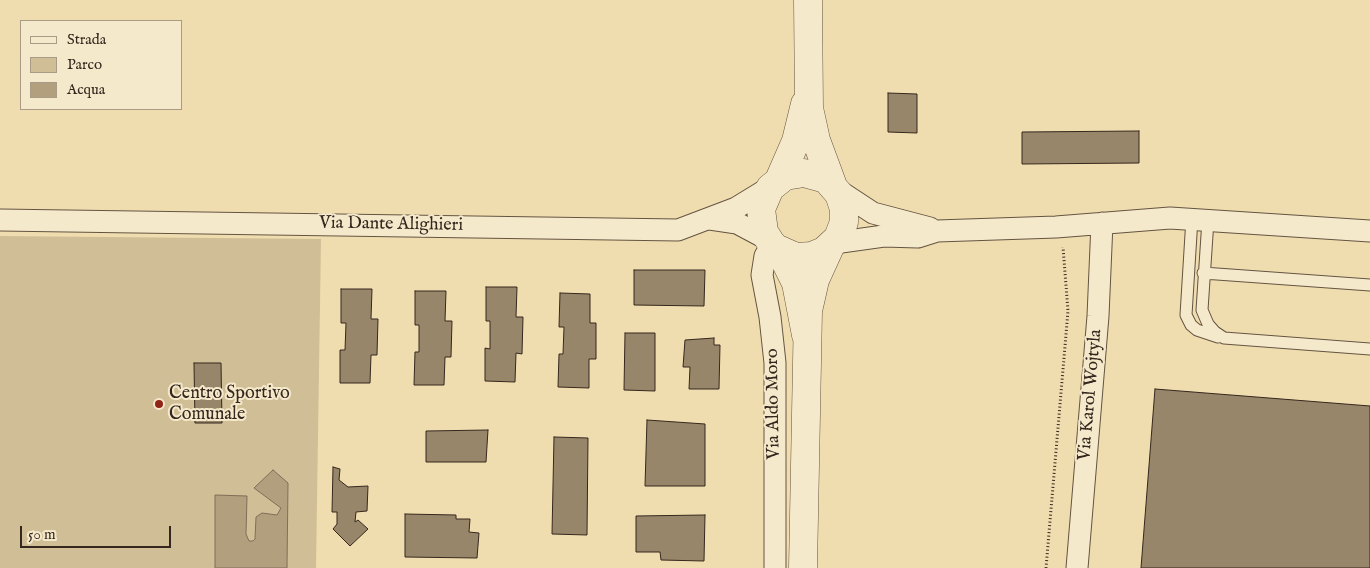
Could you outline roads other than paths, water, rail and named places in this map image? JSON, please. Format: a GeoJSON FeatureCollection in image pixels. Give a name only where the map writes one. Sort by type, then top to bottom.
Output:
{"type":"FeatureCollection","features":[{"type":"Feature","properties":{"kind":"street"},"geometry":{"type":"LineString","coordinates":[[804,568],[806,335],[811,292],[832,245],[842,229],[845,216],[843,203],[834,187],[816,140],[807,92],[808,0]]}},
{"type":"Feature","properties":{"kind":"street"},"geometry":{"type":"LineString","coordinates":[[806,335],[796,283],[762,226],[760,213],[764,197],[775,183],[796,141],[807,92]]}},
{"type":"Feature","properties":{"kind":"street"},"geometry":{"type":"LineString","coordinates":[[775,183],[791,174],[808,173],[823,178],[873,214],[900,222],[920,224],[937,231]]}},
{"type":"Feature","properties":{"kind":"street","name":"Via Dante Alighieri"},"geometry":{"type":"LineString","coordinates":[[0,220],[672,230],[707,219],[741,205],[775,183]]}},
{"type":"Feature","properties":{"kind":"street"},"geometry":{"type":"LineString","coordinates":[[707,219],[737,223],[790,255],[806,257],[815,255],[832,245],[878,237],[918,237],[937,231],[1062,226],[1148,218],[1200,219],[1370,231]]}},
{"type":"Feature","properties":{"kind":"street","name":"Via Karol Wojtyla"},"geometry":{"type":"LineString","coordinates":[[1077,568],[1098,316],[1102,223]]}},
{"type":"Feature","properties":{"kind":"street","name":"Via Aldo Moro"},"geometry":{"type":"LineString","coordinates":[[773,245],[765,256],[762,278],[770,317],[775,363],[775,568]]}},
{"type":"Feature","properties":{"kind":"lane"},"geometry":{"type":"LineString","coordinates":[[1200,219],[1204,273],[1202,310],[1208,324],[1224,338]]}},
{"type":"Feature","properties":{"kind":"lane"},"geometry":{"type":"LineString","coordinates":[[1200,219],[1186,316],[1197,330],[1224,338],[1370,349]]}},
{"type":"Feature","properties":{"kind":"lane"},"geometry":{"type":"LineString","coordinates":[[1204,273],[1370,285]]}},
{"type":"Feature","properties":{"kind":"water"},"geometry":{"type":"Polygon","coordinates":[[[273,470],[288,483],[287,568],[215,568],[215,495],[247,496],[246,534],[249,541],[253,541],[255,539],[256,517],[262,513],[277,515],[281,508],[254,488],[273,470]]]}},
{"type":"Feature","properties":{"kind":"place","name":"Centro Sportivo Comunale"},"geometry":{"type":"Point","coordinates":[159,404]}}]}
